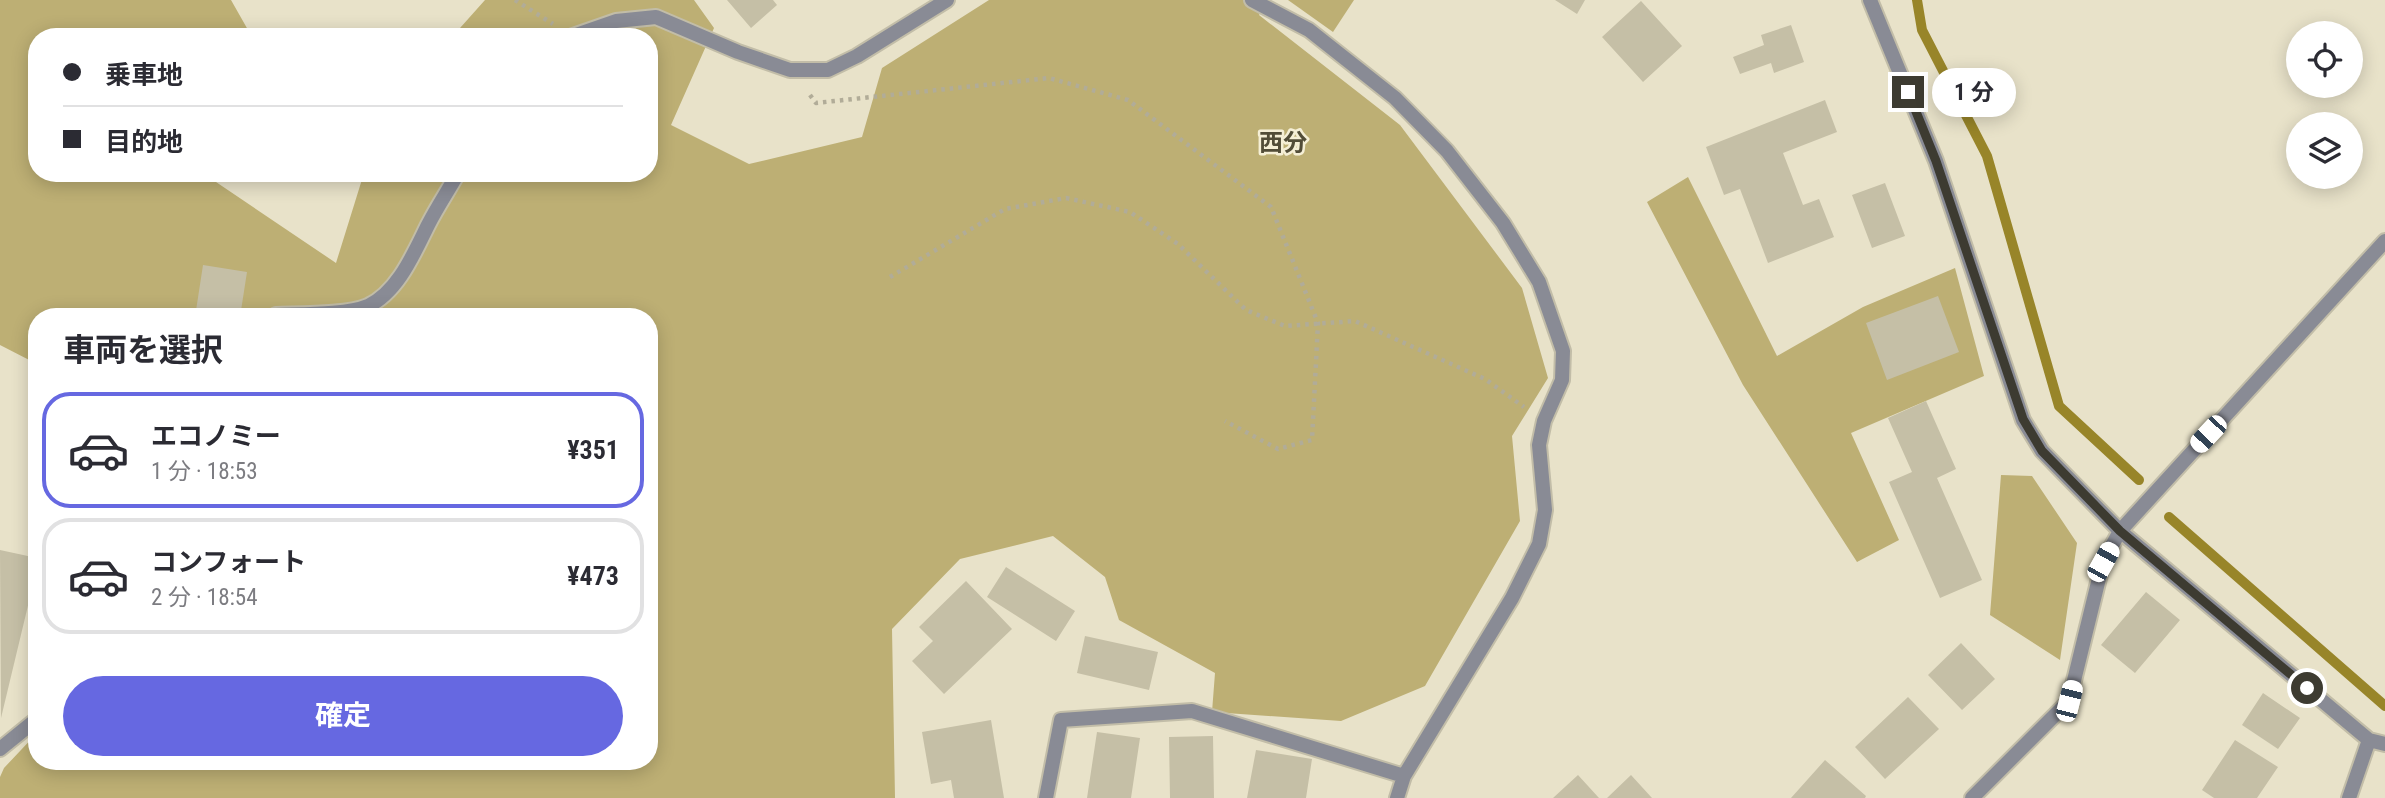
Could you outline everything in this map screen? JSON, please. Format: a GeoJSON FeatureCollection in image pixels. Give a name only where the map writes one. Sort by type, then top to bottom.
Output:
{"type":"FeatureCollection","features":[{"type":"Feature","properties":{"kind":"street"},"geometry":{"type":"LineString","coordinates":[[595,28],[616,21],[656,17],[738,52],[790,70],[828,70],[857,56],[947,0]]}},
{"type":"Feature","properties":{"kind":"street"},"geometry":{"type":"LineString","coordinates":[[1252,0],[1309,30],[1395,98],[1447,151],[1503,223],[1539,282],[1563,351],[1562,380],[1544,421],[1539,444],[1545,510],[1539,544],[1512,598],[1404,776],[1397,798]]}},
{"type":"Feature","properties":{"kind":"street"},"geometry":{"type":"LineString","coordinates":[[1870,0],[1936,161],[2023,419],[2042,451],[2120,531],[2369,740],[2385,744]]}},
{"type":"Feature","properties":{"kind":"street"},"geometry":{"type":"LineString","coordinates":[[356,308],[367,306],[388,292],[419,246],[453,182]]}},
{"type":"Feature","properties":{"kind":"street"},"geometry":{"type":"LineString","coordinates":[[1972,798],[2069,701],[2103,562],[2120,531],[2385,241]]}},
{"type":"Feature","properties":{"kind":"street"},"geometry":{"type":"LineString","coordinates":[[1046,798],[1061,720],[1192,711],[1404,776]]}},
{"type":"Feature","properties":{"kind":"street"},"geometry":{"type":"LineString","coordinates":[[0,749],[28,726]]}},
{"type":"Feature","properties":{"kind":"street"},"geometry":{"type":"LineString","coordinates":[[2349,798],[2369,740]]}},
{"type":"Feature","properties":{"kind":"path"},"geometry":{"type":"LineString","coordinates":[[515,0],[559,28]]}},
{"type":"Feature","properties":{"kind":"path"},"geometry":{"type":"LineString","coordinates":[[790,70],[816,103],[1049,78],[1128,100],[1272,206],[1318,323],[1312,440],[1278,449],[1225,421]]}},
{"type":"Feature","properties":{"kind":"path"},"geometry":{"type":"LineString","coordinates":[[890,277],[1005,209],[1066,198],[1130,212],[1178,244],[1246,310],[1285,326],[1355,321],[1485,379],[1544,421]]}},
{"type":"Feature","properties":{"kind":"shaded area"},"geometry":{"type":"Polygon","coordinates":[[[0,0],[231,0],[247,28],[28,28],[28,182],[216,182],[336,263],[361,182],[658,182],[658,28],[460,28],[485,0],[694,0],[714,28],[671,125],[749,164],[862,137],[882,68],[989,0],[1267,0],[1259,15],[1400,125],[1522,288],[1548,378],[1512,436],[1520,521],[1425,686],[1341,721],[1212,712],[1215,673],[1119,620],[1105,577],[1053,536],[960,559],[892,629],[895,798],[0,798],[0,777],[4,768],[28,743],[28,770],[658,770],[658,308],[28,308],[28,359],[0,345],[0,0]]]}},
{"type":"Feature","properties":{"kind":"shaded area"},"geometry":{"type":"Polygon","coordinates":[[[1288,0],[1354,0],[1333,32],[1288,0]]]}},
{"type":"Feature","properties":{"kind":"shaded area"},"geometry":{"type":"Polygon","coordinates":[[[1688,177],[1777,356],[1863,307],[1955,268],[1984,376],[1851,433],[1899,540],[1857,562],[1743,385],[1647,202],[1688,177]]]}},
{"type":"Feature","properties":{"kind":"shaded area"},"geometry":{"type":"Polygon","coordinates":[[[2001,475],[2032,476],[2077,543],[2060,660],[1990,615],[2001,475]]]}},
{"type":"Feature","properties":{"kind":"building"},"geometry":{"type":"Polygon","coordinates":[[[727,0],[773,0],[777,5],[751,28],[727,0]]]}},
{"type":"Feature","properties":{"kind":"building"},"geometry":{"type":"Polygon","coordinates":[[[1555,0],[1585,0],[1577,14],[1555,0]]]}},
{"type":"Feature","properties":{"kind":"building"},"geometry":{"type":"Polygon","coordinates":[[[1641,1],[1682,46],[1643,82],[1602,37],[1641,1]]]}},
{"type":"Feature","properties":{"kind":"building"},"geometry":{"type":"Polygon","coordinates":[[[1791,25],[1804,62],[1774,73],[1771,63],[1740,74],[1733,57],[1764,45],[1761,35],[1791,25]]]}},
{"type":"Feature","properties":{"kind":"building"},"geometry":{"type":"Polygon","coordinates":[[[1825,100],[1837,132],[1783,153],[1803,205],[1819,199],[1834,237],[1768,263],[1740,189],[1724,195],[1706,147],[1825,100]]]}},
{"type":"Feature","properties":{"kind":"building"},"geometry":{"type":"Polygon","coordinates":[[[1885,183],[1905,236],[1872,248],[1852,195],[1885,183]]]}},
{"type":"Feature","properties":{"kind":"building"},"geometry":{"type":"Polygon","coordinates":[[[203,265],[247,272],[241,308],[196,308],[203,265]]]}},
{"type":"Feature","properties":{"kind":"building"},"geometry":{"type":"Polygon","coordinates":[[[1938,296],[1959,352],[1887,380],[1866,323],[1938,296]]]}},
{"type":"Feature","properties":{"kind":"building"},"geometry":{"type":"Polygon","coordinates":[[[1926,401],[1956,469],[1937,478],[1982,580],[1940,598],[1889,482],[1912,472],[1888,418],[1926,401]]]}},
{"type":"Feature","properties":{"kind":"building"},"geometry":{"type":"Polygon","coordinates":[[[0,550],[28,556],[28,606],[1,718],[0,550]]]}},
{"type":"Feature","properties":{"kind":"building"},"geometry":{"type":"Polygon","coordinates":[[[1006,567],[1075,611],[1056,641],[987,597],[1006,567]]]}},
{"type":"Feature","properties":{"kind":"building"},"geometry":{"type":"Polygon","coordinates":[[[966,581],[1012,629],[944,694],[912,661],[933,641],[919,627],[966,581]]]}},
{"type":"Feature","properties":{"kind":"building"},"geometry":{"type":"Polygon","coordinates":[[[2146,592],[2180,620],[2135,673],[2101,645],[2146,592]]]}},
{"type":"Feature","properties":{"kind":"building"},"geometry":{"type":"Polygon","coordinates":[[[1085,636],[1158,652],[1149,690],[1077,673],[1085,636]]]}},
{"type":"Feature","properties":{"kind":"building"},"geometry":{"type":"Polygon","coordinates":[[[1961,643],[1995,679],[1962,710],[1928,675],[1961,643]]]}},
{"type":"Feature","properties":{"kind":"building"},"geometry":{"type":"Polygon","coordinates":[[[2263,693],[2300,718],[2278,749],[2242,725],[2263,693]]]}},
{"type":"Feature","properties":{"kind":"building"},"geometry":{"type":"Polygon","coordinates":[[[1908,697],[1939,729],[1885,779],[1855,747],[1908,697]]]}},
{"type":"Feature","properties":{"kind":"building"},"geometry":{"type":"Polygon","coordinates":[[[991,720],[1004,798],[954,798],[951,780],[931,784],[922,732],[991,720]]]}},
{"type":"Feature","properties":{"kind":"building"},"geometry":{"type":"Polygon","coordinates":[[[1097,732],[1140,738],[1131,798],[1087,798],[1097,732]]]}},
{"type":"Feature","properties":{"kind":"building"},"geometry":{"type":"Polygon","coordinates":[[[1213,736],[1214,798],[1170,798],[1169,737],[1213,736]]]}},
{"type":"Feature","properties":{"kind":"building"},"geometry":{"type":"Polygon","coordinates":[[[2235,740],[2278,767],[2257,798],[2214,798],[2202,790],[2235,740]]]}},
{"type":"Feature","properties":{"kind":"building"},"geometry":{"type":"Polygon","coordinates":[[[1256,750],[1312,759],[1306,798],[1247,798],[1256,750]]]}},
{"type":"Feature","properties":{"kind":"building"},"geometry":{"type":"Polygon","coordinates":[[[1825,760],[1866,796],[1865,798],[1791,798],[1825,760]]]}},
{"type":"Feature","properties":{"kind":"building"},"geometry":{"type":"Polygon","coordinates":[[[1578,775],[1599,798],[1553,798],[1578,775]]]}},
{"type":"Feature","properties":{"kind":"building"},"geometry":{"type":"Polygon","coordinates":[[[1631,775],[1652,798],[1607,798],[1631,775]]]}},
{"type":"Feature","properties":{"kind":"waterway"},"geometry":{"type":"LineString","coordinates":[[1917,0],[1922,30],[1987,156],[2059,406],[2139,480]]}},
{"type":"Feature","properties":{"kind":"waterway"},"geometry":{"type":"LineString","coordinates":[[2169,517],[2385,706]]}},
{"type":"Feature","properties":{"kind":"district","name":"西分"},"geometry":{"type":"Point","coordinates":[1283,143]}},
{"type":"Feature","properties":{"kind":"route"},"geometry":{"type":"LineString","coordinates":[[1908,92],[1936,161],[2023,419],[2042,451],[2120,531],[2307,688]]}}]}
